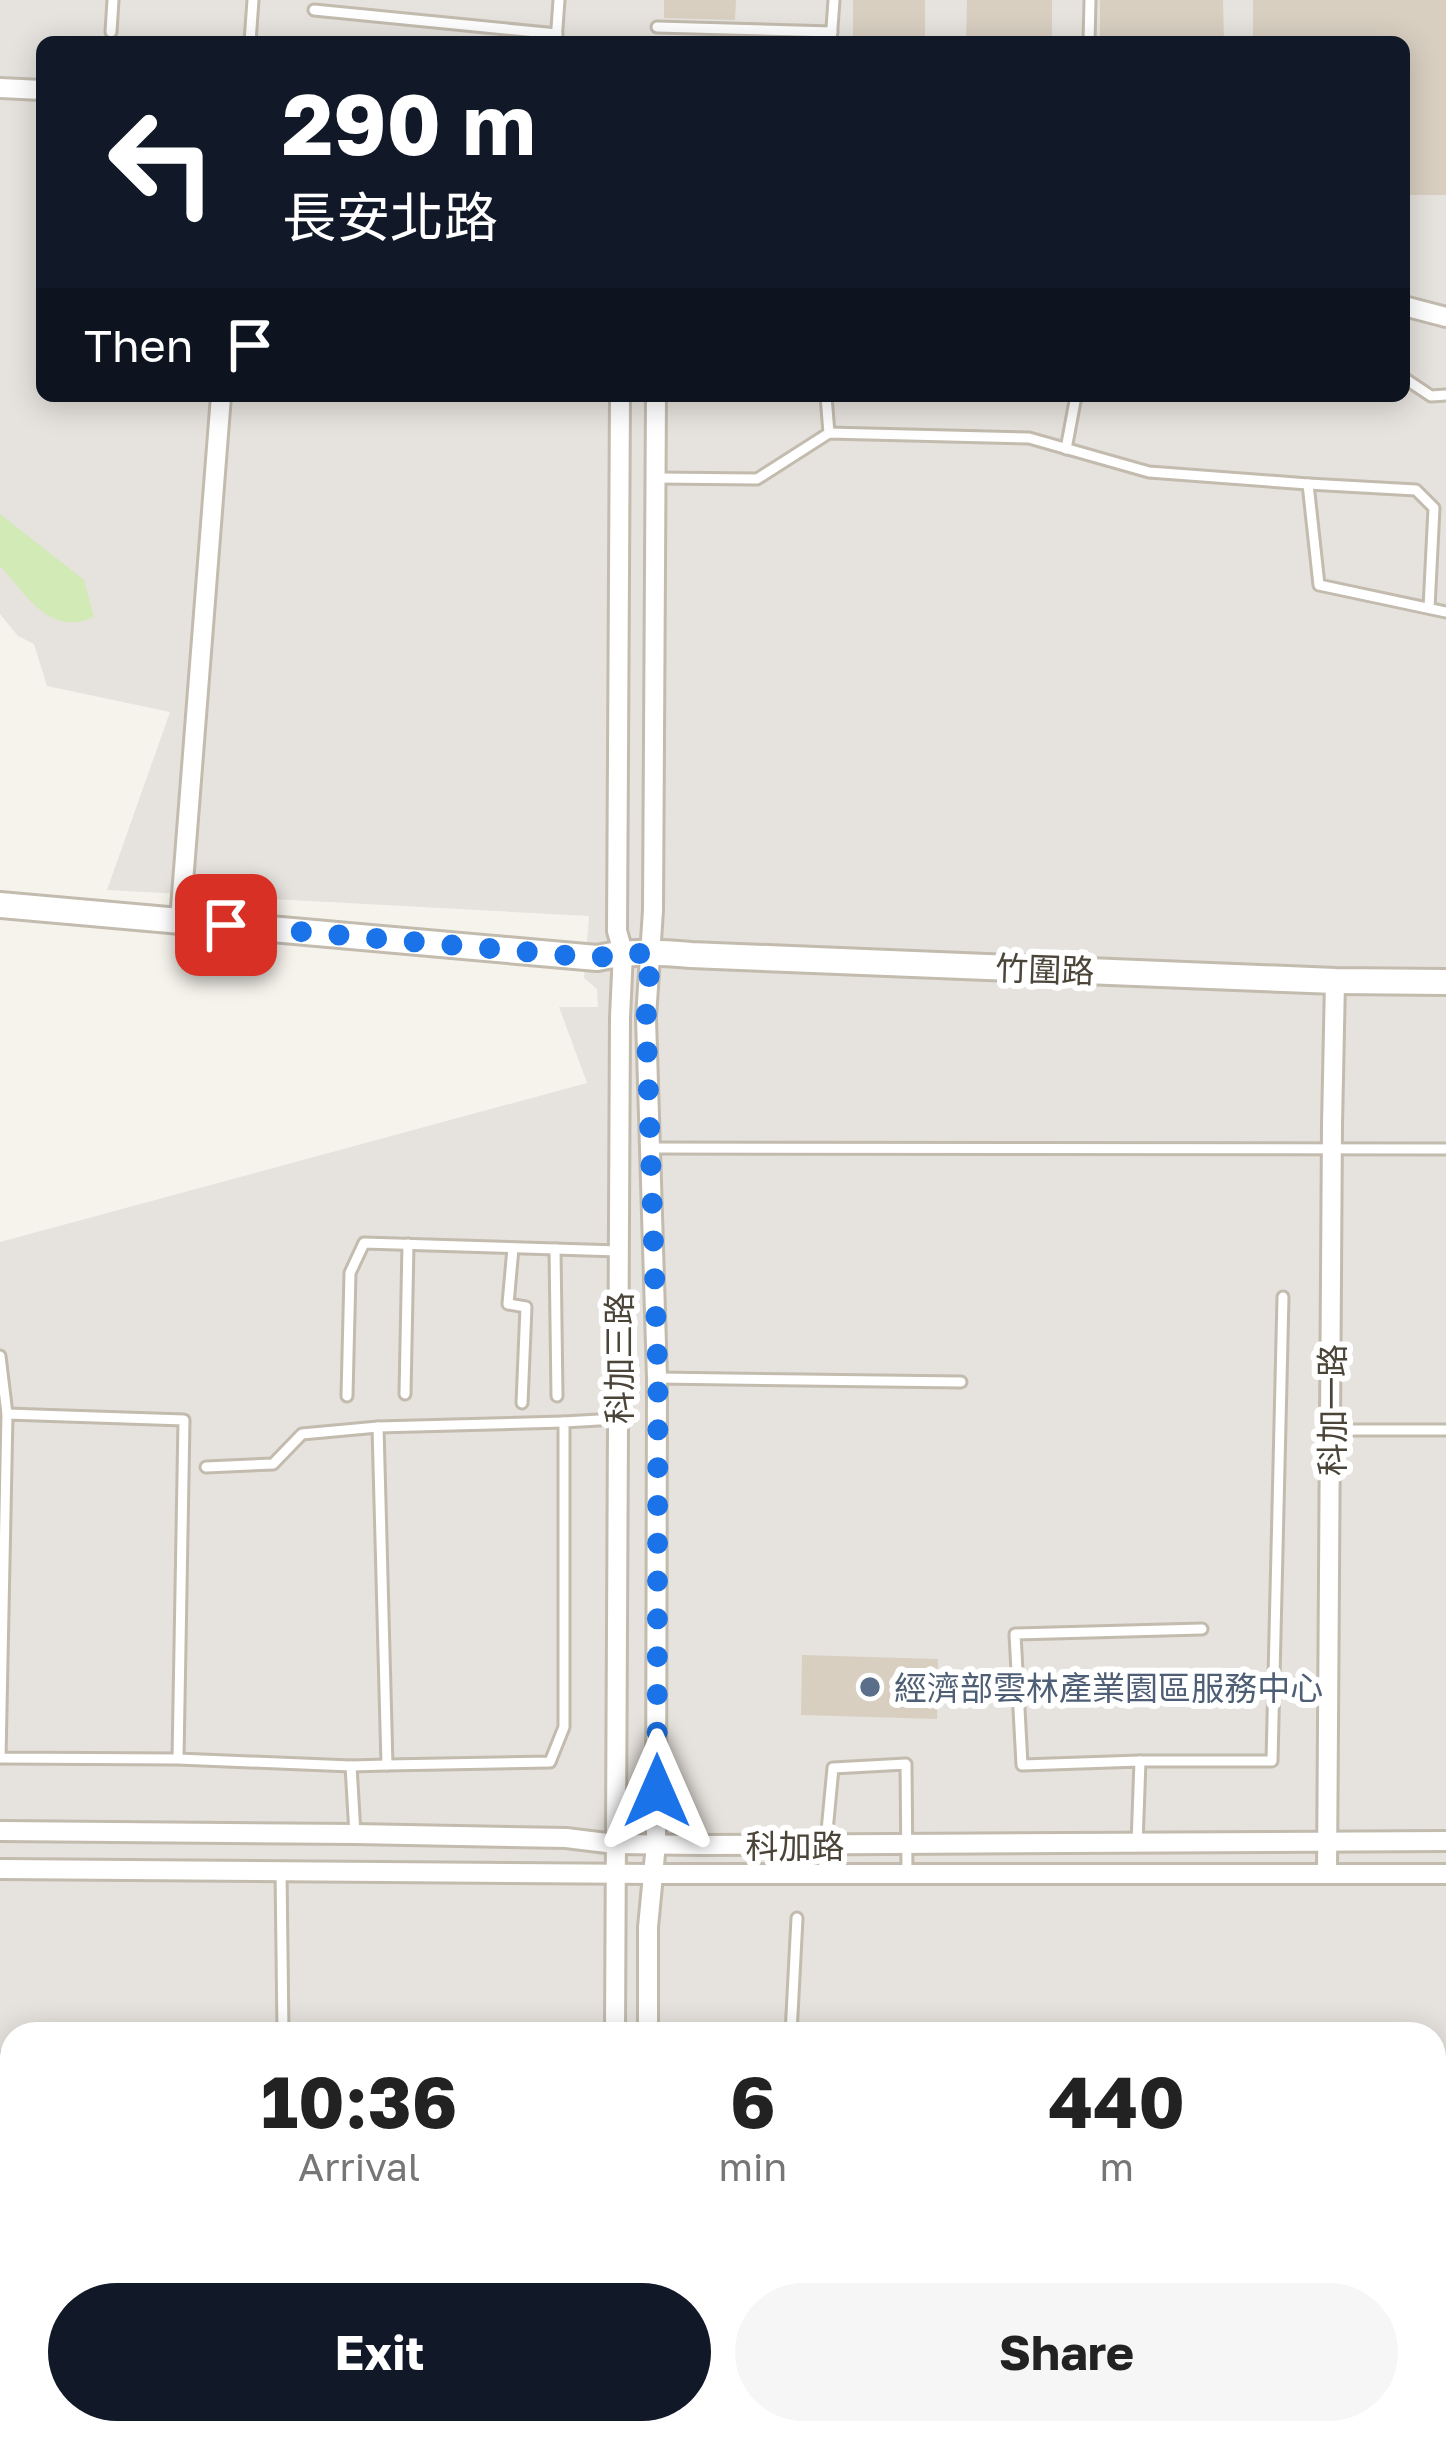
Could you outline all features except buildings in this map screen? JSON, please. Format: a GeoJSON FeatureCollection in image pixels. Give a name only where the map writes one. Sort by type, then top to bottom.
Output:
{"type":"FeatureCollection","features":[{"type":"Feature","properties":{"kind":"street"},"geometry":{"type":"LineString","coordinates":[[0,88],[36,90]]}},
{"type":"Feature","properties":{"kind":"street"},"geometry":{"type":"LineString","coordinates":[[1410,307],[1446,316]]}},
{"type":"Feature","properties":{"kind":"street"},"geometry":{"type":"LineString","coordinates":[[180,921],[221,402]]}},
{"type":"Feature","properties":{"kind":"street","name":"科加三路"},"geometry":{"type":"LineString","coordinates":[[620,402],[617,931],[640,952]]}},
{"type":"Feature","properties":{"kind":"street","name":"科加三路"},"geometry":{"type":"LineString","coordinates":[[648,2022],[648,1927],[656,1844],[658,1378],[640,952],[656,402]]}},
{"type":"Feature","properties":{"kind":"street","name":"竹圍路"},"geometry":{"type":"LineString","coordinates":[[0,905],[597,958],[640,952],[1446,982]]}},
{"type":"Feature","properties":{"kind":"street","name":"科加三路"},"geometry":{"type":"LineString","coordinates":[[615,2022],[620,1017],[640,952]]}},
{"type":"Feature","properties":{"kind":"street","name":"科加一路"},"geometry":{"type":"LineString","coordinates":[[1328,1874],[1335,981]]}},
{"type":"Feature","properties":{"kind":"street","name":"科加路"},"geometry":{"type":"LineString","coordinates":[[0,1831],[566,1838],[615,1844],[1446,1841]]}},
{"type":"Feature","properties":{"kind":"street","name":"科加路"},"geometry":{"type":"LineString","coordinates":[[0,1869],[1446,1874]]}},
{"type":"Feature","properties":{"kind":"lane"},"geometry":{"type":"LineString","coordinates":[[111,32],[113,0]]}},
{"type":"Feature","properties":{"kind":"lane"},"geometry":{"type":"LineString","coordinates":[[250,36],[253,0]]}},
{"type":"Feature","properties":{"kind":"lane"},"geometry":{"type":"LineString","coordinates":[[383,15],[386,0]]}},
{"type":"Feature","properties":{"kind":"lane"},"geometry":{"type":"LineString","coordinates":[[556,36],[560,0]]}},
{"type":"Feature","properties":{"kind":"lane"},"geometry":{"type":"LineString","coordinates":[[831,36],[834,0]]}},
{"type":"Feature","properties":{"kind":"lane"},"geometry":{"type":"LineString","coordinates":[[1089,36],[1090,0]]}},
{"type":"Feature","properties":{"kind":"lane"},"geometry":{"type":"LineString","coordinates":[[314,10],[541,36]]}},
{"type":"Feature","properties":{"kind":"lane"},"geometry":{"type":"LineString","coordinates":[[657,27],[814,36]]}},
{"type":"Feature","properties":{"kind":"lane"},"geometry":{"type":"LineString","coordinates":[[1410,382],[1431,396],[1446,394]]}},
{"type":"Feature","properties":{"kind":"lane"},"geometry":{"type":"LineString","coordinates":[[826,402],[829,434]]}},
{"type":"Feature","properties":{"kind":"lane"},"geometry":{"type":"LineString","coordinates":[[1066,448],[1075,402]]}},
{"type":"Feature","properties":{"kind":"lane"},"geometry":{"type":"LineString","coordinates":[[654,478],[757,478],[829,434],[1029,438],[1149,472],[1416,490],[1434,508],[1429,608]]}},
{"type":"Feature","properties":{"kind":"lane"},"geometry":{"type":"LineString","coordinates":[[1307,484],[1319,585],[1446,612]]}},
{"type":"Feature","properties":{"kind":"lane"},"geometry":{"type":"LineString","coordinates":[[650,1148],[1446,1149]]}},
{"type":"Feature","properties":{"kind":"lane"},"geometry":{"type":"LineString","coordinates":[[346,1396],[350,1273],[364,1243],[618,1251]]}},
{"type":"Feature","properties":{"kind":"lane"},"geometry":{"type":"LineString","coordinates":[[405,1394],[408,1244]]}},
{"type":"Feature","properties":{"kind":"lane"},"geometry":{"type":"LineString","coordinates":[[513,1247],[508,1304],[526,1307],[521,1403]]}},
{"type":"Feature","properties":{"kind":"lane"},"geometry":{"type":"LineString","coordinates":[[555,1249],[556,1396]]}},
{"type":"Feature","properties":{"kind":"lane"},"geometry":{"type":"LineString","coordinates":[[1202,1629],[1015,1634],[1022,1765],[1272,1761],[1283,1297]]}},
{"type":"Feature","properties":{"kind":"lane"},"geometry":{"type":"LineString","coordinates":[[0,1356],[7,1414],[0,1758],[351,1766],[550,1762],[564,1726],[564,1422]]}},
{"type":"Feature","properties":{"kind":"lane"},"geometry":{"type":"LineString","coordinates":[[658,1378],[961,1382]]}},
{"type":"Feature","properties":{"kind":"lane"},"geometry":{"type":"LineString","coordinates":[[7,1414],[184,1420],[178,1759]]}},
{"type":"Feature","properties":{"kind":"lane"},"geometry":{"type":"LineString","coordinates":[[206,1467],[272,1464],[302,1434],[617,1418]]}},
{"type":"Feature","properties":{"kind":"lane"},"geometry":{"type":"LineString","coordinates":[[378,1427],[387,1766]]}},
{"type":"Feature","properties":{"kind":"lane"},"geometry":{"type":"LineString","coordinates":[[1332,1430],[1446,1430]]}},
{"type":"Feature","properties":{"kind":"lane"},"geometry":{"type":"LineString","coordinates":[[1136,1844],[1140,1760]]}},
{"type":"Feature","properties":{"kind":"lane"},"geometry":{"type":"LineString","coordinates":[[823,1873],[833,1768],[906,1764],[908,1873]]}},
{"type":"Feature","properties":{"kind":"lane"},"geometry":{"type":"LineString","coordinates":[[351,1766],[355,1834]]}},
{"type":"Feature","properties":{"kind":"lane"},"geometry":{"type":"LineString","coordinates":[[281,1870],[283,2022]]}},
{"type":"Feature","properties":{"kind":"lane"},"geometry":{"type":"LineString","coordinates":[[792,2022],[797,1918]]}},
{"type":"Feature","properties":{"kind":"shaded area"},"geometry":{"type":"Polygon","coordinates":[[[0,0],[1446,0],[1446,2022],[0,2022],[0,1242],[587,1083],[559,1007],[598,1007],[597,989],[584,978],[589,916],[107,890],[170,712],[47,686],[34,644],[18,636],[0,614],[0,0]]]}},
{"type":"Feature","properties":{"kind":"green space"},"geometry":{"type":"Polygon","coordinates":[[[0,514],[84,580],[94,617],[64,622],[30,600],[0,566],[0,514]]]}},
{"type":"Feature","properties":{"kind":"place","name":"經濟部雲林產業園區服務中心"},"geometry":{"type":"Point","coordinates":[870,1687]}},
{"type":"Feature","properties":{"kind":"route"},"geometry":{"type":"LineString","coordinates":[[226,925],[597,958],[651,951],[646,1018],[658,1378],[657,1791]]}}]}
